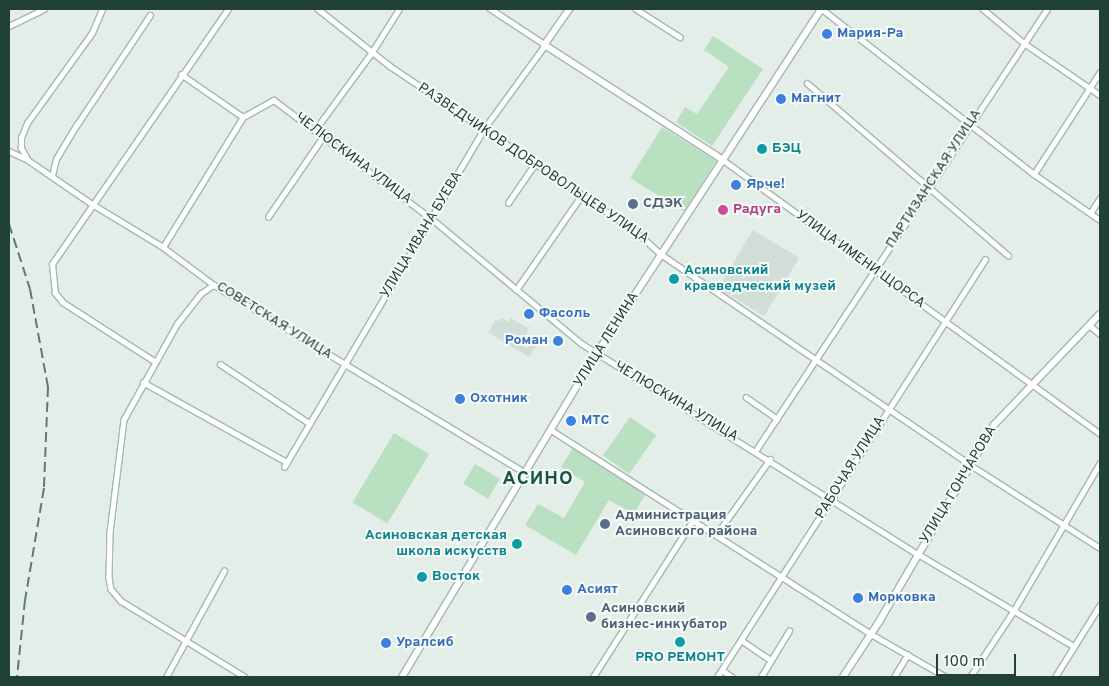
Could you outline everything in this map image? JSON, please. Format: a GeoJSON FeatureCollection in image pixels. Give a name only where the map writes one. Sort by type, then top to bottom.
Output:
{"type":"FeatureCollection","features":[{"type":"Feature","properties":{"kind":"main road","name":"УЛИЦА ЛЕНИНА"},"geometry":{"type":"LineString","coordinates":[[402,677],[597,353],[821,9]]}},
{"type":"Feature","properties":{"kind":"street"},"geometry":{"type":"LineString","coordinates":[[9,26],[44,9]]}},
{"type":"Feature","properties":{"kind":"street"},"geometry":{"type":"LineString","coordinates":[[28,160],[21,148],[21,138],[27,123],[92,33],[102,9]]}},
{"type":"Feature","properties":{"kind":"street"},"geometry":{"type":"LineString","coordinates":[[155,362],[63,303],[55,293],[52,267],[92,204],[228,9]]}},
{"type":"Feature","properties":{"kind":"street","name":"РАЗВЕДЧИКОВ ДОБРОВОЛЬЦЕВ УЛИЦА"},"geometry":{"type":"LineString","coordinates":[[318,9],[372,52],[483,130],[633,229],[662,255],[969,464],[1100,548]]}},
{"type":"Feature","properties":{"kind":"street"},"geometry":{"type":"LineString","coordinates":[[315,130],[372,52],[399,9]]}},
{"type":"Feature","properties":{"kind":"street","name":"УЛИЦА ИМЕНИ ЩОРСА"},"geometry":{"type":"LineString","coordinates":[[490,9],[722,159],[1100,434]]}},
{"type":"Feature","properties":{"kind":"street","name":"УЛИЦА ИВАНА БУЕВА"},"geometry":{"type":"LineString","coordinates":[[284,467],[483,130],[570,9]]}},
{"type":"Feature","properties":{"kind":"street"},"geometry":{"type":"LineString","coordinates":[[636,9],[680,36]]}},
{"type":"Feature","properties":{"kind":"street"},"geometry":{"type":"LineString","coordinates":[[821,9],[1034,174],[1100,220]]}},
{"type":"Feature","properties":{"kind":"street"},"geometry":{"type":"LineString","coordinates":[[983,9],[1024,43],[1100,95]]}},
{"type":"Feature","properties":{"kind":"street","name":"ПАРТИЗАНСКАЯ УЛИЦА"},"geometry":{"type":"LineString","coordinates":[[756,450],[1046,9]]}},
{"type":"Feature","properties":{"kind":"street"},"geometry":{"type":"LineString","coordinates":[[52,176],[56,159],[76,126],[150,15]]}},
{"type":"Feature","properties":{"kind":"street"},"geometry":{"type":"LineString","coordinates":[[1034,174],[1100,72]]}},
{"type":"Feature","properties":{"kind":"street"},"geometry":{"type":"LineString","coordinates":[[163,247],[243,117],[181,74]]}},
{"type":"Feature","properties":{"kind":"street"},"geometry":{"type":"LineString","coordinates":[[807,83],[1008,254]]}},
{"type":"Feature","properties":{"kind":"street","name":"ЧЕЛЮСКИНА УЛИЦА"},"geometry":{"type":"LineString","coordinates":[[243,117],[274,100],[432,219],[516,290],[597,353],[756,450],[918,554],[1072,645]]}},
{"type":"Feature","properties":{"kind":"street"},"geometry":{"type":"LineString","coordinates":[[268,216],[322,138]]}},
{"type":"Feature","properties":{"kind":"street","name":"СОВЕТСКАЯ УЛИЦА"},"geometry":{"type":"LineString","coordinates":[[9,151],[28,160],[92,204],[163,247],[214,284],[344,365],[526,473]]}},
{"type":"Feature","properties":{"kind":"street"},"geometry":{"type":"LineString","coordinates":[[508,203],[534,165]]}},
{"type":"Feature","properties":{"kind":"street"},"geometry":{"type":"LineString","coordinates":[[516,290],[581,196]]}},
{"type":"Feature","properties":{"kind":"street"},"geometry":{"type":"LineString","coordinates":[[1091,212],[1100,198]]}},
{"type":"Feature","properties":{"kind":"street","name":"РАБОЧАЯ УЛИЦА"},"geometry":{"type":"LineString","coordinates":[[717,677],[944,319],[985,260]]}},
{"type":"Feature","properties":{"kind":"street"},"geometry":{"type":"LineString","coordinates":[[214,284],[201,294],[178,322],[143,382],[124,420],[110,533],[109,578],[112,590],[121,601],[187,639],[245,677]]}},
{"type":"Feature","properties":{"kind":"street","name":"УЛИЦА ГОНЧАРОВА"},"geometry":{"type":"LineString","coordinates":[[843,677],[871,634],[969,464],[994,425],[1031,383],[1100,314]]}},
{"type":"Feature","properties":{"kind":"street"},"geometry":{"type":"LineString","coordinates":[[1089,325],[1100,334]]}},
{"type":"Feature","properties":{"kind":"street"},"geometry":{"type":"LineString","coordinates":[[220,364],[310,424]]}},
{"type":"Feature","properties":{"kind":"street"},"geometry":{"type":"LineString","coordinates":[[143,382],[287,462]]}},
{"type":"Feature","properties":{"kind":"street"},"geometry":{"type":"LineString","coordinates":[[746,397],[777,419]]}},
{"type":"Feature","properties":{"kind":"street"},"geometry":{"type":"LineString","coordinates":[[551,430],[871,634],[946,677]]}},
{"type":"Feature","properties":{"kind":"street"},"geometry":{"type":"LineString","coordinates":[[716,534],[770,459]]}},
{"type":"Feature","properties":{"kind":"street"},"geometry":{"type":"LineString","coordinates":[[970,677],[1014,610],[1100,463]]}},
{"type":"Feature","properties":{"kind":"street"},"geometry":{"type":"LineString","coordinates":[[594,677],[693,520]]}},
{"type":"Feature","properties":{"kind":"street"},"geometry":{"type":"LineString","coordinates":[[166,677],[224,571]]}},
{"type":"Feature","properties":{"kind":"street"},"geometry":{"type":"LineString","coordinates":[[1055,677],[1072,645],[1100,605]]}},
{"type":"Feature","properties":{"kind":"street"},"geometry":{"type":"LineString","coordinates":[[761,677],[789,631]]}},
{"type":"Feature","properties":{"kind":"street"},"geometry":{"type":"LineString","coordinates":[[741,640],[771,660]]}},
{"type":"Feature","properties":{"kind":"street"},"geometry":{"type":"LineString","coordinates":[[894,677],[907,655]]}},
{"type":"Feature","properties":{"kind":"street"},"geometry":{"type":"LineString","coordinates":[[722,670],[732,677]]}},
{"type":"Feature","properties":{"kind":"shaded area"},"geometry":{"type":"Polygon","coordinates":[[[753,230],[799,258],[764,316],[718,288],[753,230]]]}},
{"type":"Feature","properties":{"kind":"shaded area"},"geometry":{"type":"Polygon","coordinates":[[[502,318],[508,322],[511,318],[529,329],[525,336],[537,344],[529,357],[488,332],[496,319],[499,322],[502,318]]]}},
{"type":"Feature","properties":{"kind":"green space"},"geometry":{"type":"Polygon","coordinates":[[[713,36],[763,69],[712,146],[676,122],[685,107],[697,114],[729,67],[704,50],[713,36]]]}},
{"type":"Feature","properties":{"kind":"green space"},"geometry":{"type":"Polygon","coordinates":[[[662,127],[716,161],[684,212],[630,178],[662,127]]]}},
{"type":"Feature","properties":{"kind":"green space"},"geometry":{"type":"Polygon","coordinates":[[[630,417],[656,435],[629,474],[603,456],[630,417]]]}},
{"type":"Feature","properties":{"kind":"green space"},"geometry":{"type":"Polygon","coordinates":[[[394,433],[429,454],[387,524],[352,502],[394,433]]]}},
{"type":"Feature","properties":{"kind":"green space"},"geometry":{"type":"Polygon","coordinates":[[[574,446],[647,492],[634,514],[609,500],[576,555],[525,525],[538,504],[564,518],[585,482],[561,467],[574,446]]]}},
{"type":"Feature","properties":{"kind":"green space"},"geometry":{"type":"Polygon","coordinates":[[[475,464],[500,479],[488,499],[463,484],[475,464]]]}},
{"type":"Feature","properties":{"kind":"railway"},"geometry":{"type":"LineString","coordinates":[[9,224],[30,289],[48,387],[44,488],[25,600],[17,677]]}},
{"type":"Feature","properties":{"kind":"place","name":"Мария-Ра"},"geometry":{"type":"Point","coordinates":[827,34]}},
{"type":"Feature","properties":{"kind":"place","name":"Магнит"},"geometry":{"type":"Point","coordinates":[781,99]}},
{"type":"Feature","properties":{"kind":"place","name":"БЭЦ"},"geometry":{"type":"Point","coordinates":[762,149]}},
{"type":"Feature","properties":{"kind":"place","name":"Ярче!"},"geometry":{"type":"Point","coordinates":[736,185]}},
{"type":"Feature","properties":{"kind":"place","name":"СДЭК"},"geometry":{"type":"Point","coordinates":[633,204]}},
{"type":"Feature","properties":{"kind":"place","name":"Радуга"},"geometry":{"type":"Point","coordinates":[723,210]}},
{"type":"Feature","properties":{"kind":"place","name":"Асиновский краеведческий музей"},"geometry":{"type":"Point","coordinates":[674,279]}},
{"type":"Feature","properties":{"kind":"place","name":"Фасоль"},"geometry":{"type":"Point","coordinates":[529,314]}},
{"type":"Feature","properties":{"kind":"place","name":"Роман"},"geometry":{"type":"Point","coordinates":[558,341]}},
{"type":"Feature","properties":{"kind":"place","name":"Охотник"},"geometry":{"type":"Point","coordinates":[460,399]}},
{"type":"Feature","properties":{"kind":"place","name":"МТС"},"geometry":{"type":"Point","coordinates":[571,421]}},
{"type":"Feature","properties":{"kind":"place","name":"Администрация Асиновского района"},"geometry":{"type":"Point","coordinates":[605,524]}},
{"type":"Feature","properties":{"kind":"place","name":"Асиновская детская школа искусств"},"geometry":{"type":"Point","coordinates":[517,544]}},
{"type":"Feature","properties":{"kind":"place","name":"Восток"},"geometry":{"type":"Point","coordinates":[422,577]}},
{"type":"Feature","properties":{"kind":"place","name":"Асият"},"geometry":{"type":"Point","coordinates":[567,590]}},
{"type":"Feature","properties":{"kind":"place","name":"Морковка"},"geometry":{"type":"Point","coordinates":[858,598]}},
{"type":"Feature","properties":{"kind":"place","name":"Асиновский бизнес-инкубатор"},"geometry":{"type":"Point","coordinates":[591,617]}},
{"type":"Feature","properties":{"kind":"place","name":"PRO РЕМОНТ"},"geometry":{"type":"Point","coordinates":[680,642]}},
{"type":"Feature","properties":{"kind":"place","name":"Уралсиб"},"geometry":{"type":"Point","coordinates":[386,643]}},
{"type":"Feature","properties":{"kind":"district","name":"АСИНО"},"geometry":{"type":"Point","coordinates":[538,480]}}]}
